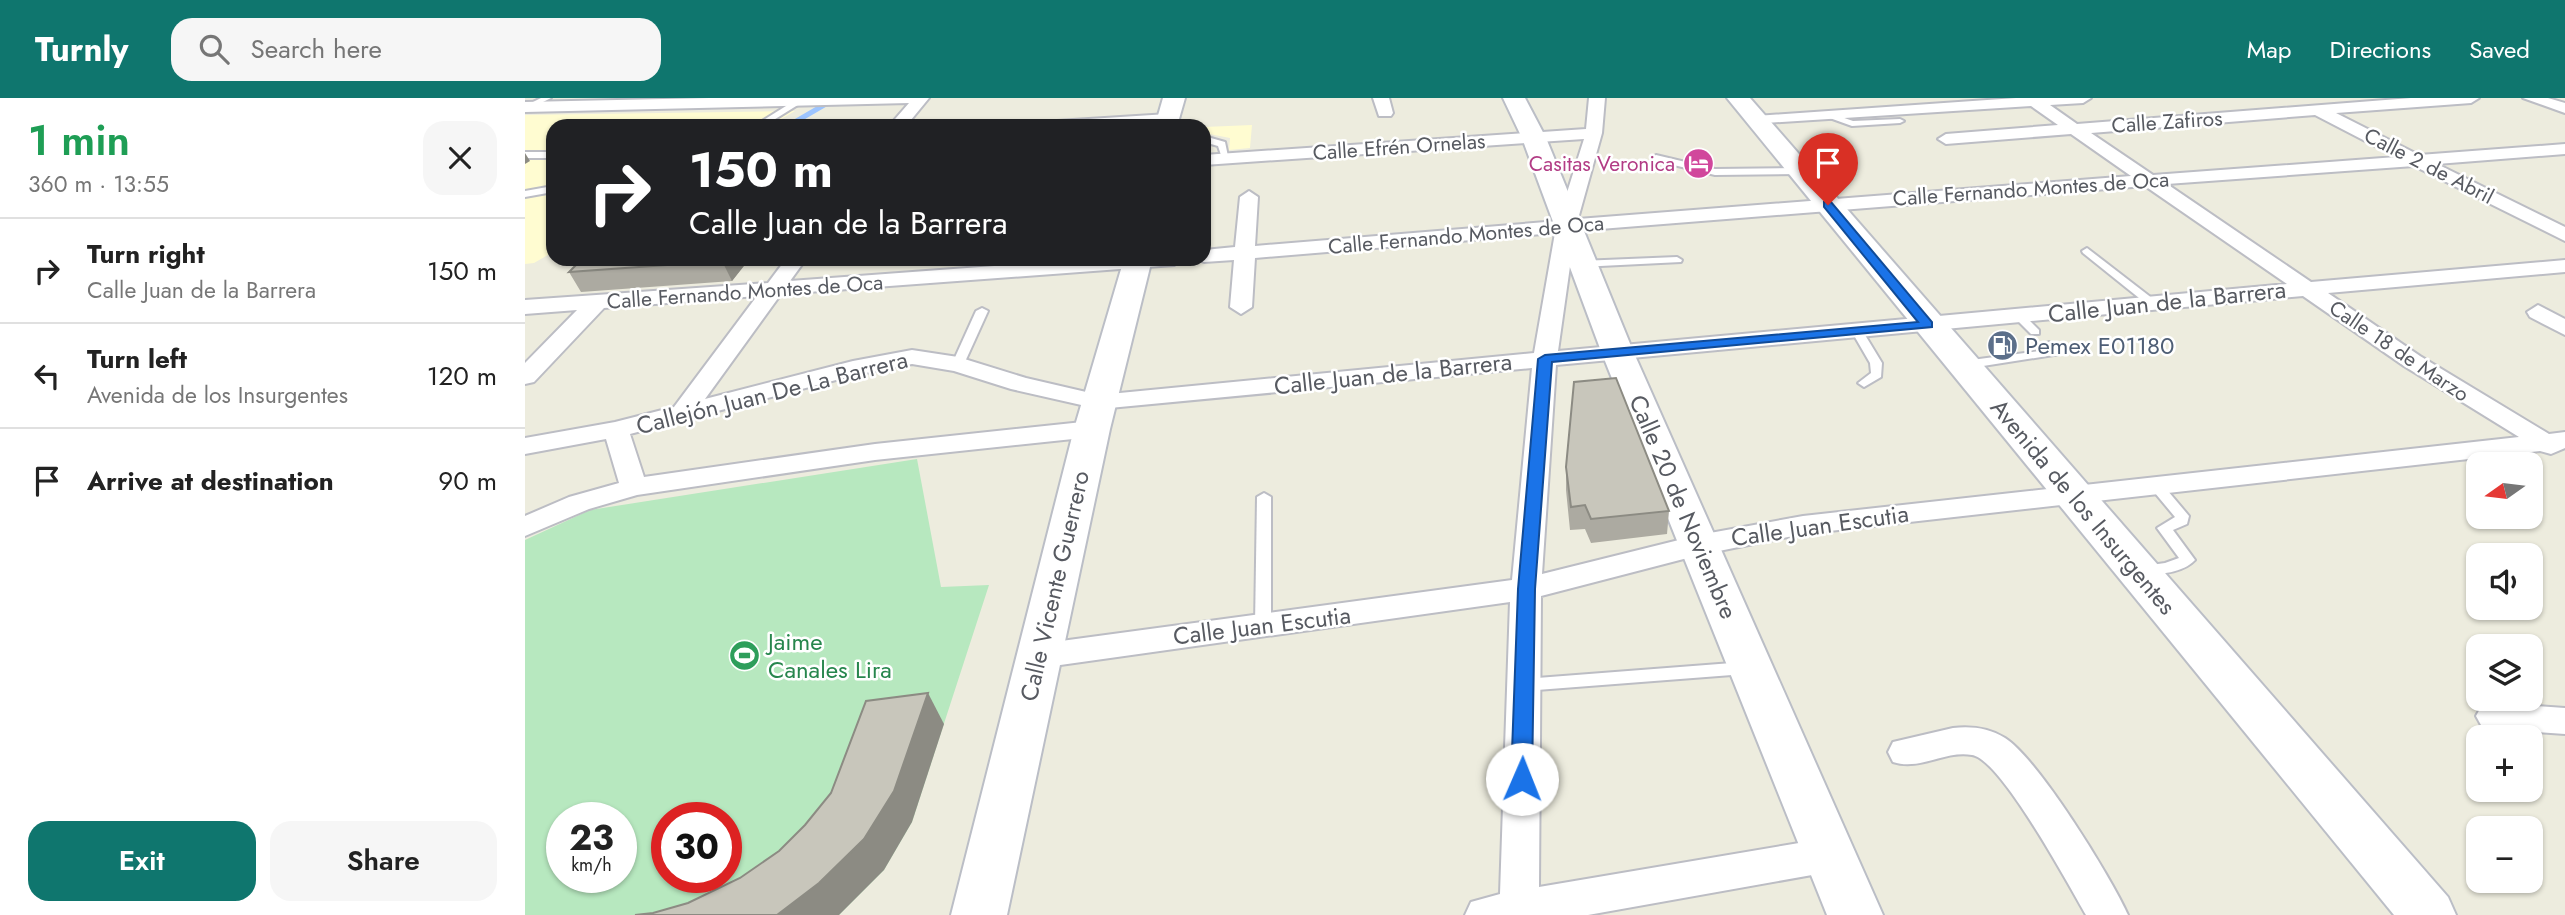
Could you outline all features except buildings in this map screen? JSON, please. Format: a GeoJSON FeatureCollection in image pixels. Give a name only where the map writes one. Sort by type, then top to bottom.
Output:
{"type":"FeatureCollection","features":[{"type":"Feature","properties":{"kind":"main road","name":"Calle 20 de Noviembre"},"geometry":{"type":"LineString","coordinates":[[1514,98],[1534,138],[1566,227],[1571,264],[1617,351],[1855,915]]}},
{"type":"Feature","properties":{"kind":"main road","name":"Avenida de los Insurgentes"},"geometry":{"type":"LineString","coordinates":[[1747,109],[2428,915]]}},
{"type":"Feature","properties":{"kind":"main road","name":"Calle Vicente Guerrero"},"geometry":{"type":"LineString","coordinates":[[979,915],[1096,415],[1148,266]]}},
{"type":"Feature","properties":{"kind":"street"},"geometry":{"type":"LineString","coordinates":[[527,108],[639,102],[804,102],[911,98]]}},
{"type":"Feature","properties":{"kind":"street"},"geometry":{"type":"LineString","coordinates":[[903,119],[921,98]]}},
{"type":"Feature","properties":{"kind":"street"},"geometry":{"type":"LineString","coordinates":[[1566,227],[1594,133],[1597,98]]}},
{"type":"Feature","properties":{"kind":"street"},"geometry":{"type":"LineString","coordinates":[[1747,109],[1829,115],[2083,98]]}},
{"type":"Feature","properties":{"kind":"street","name":"Calle 2 de Abril"},"geometry":{"type":"LineString","coordinates":[[2293,98],[2565,235]]}},
{"type":"Feature","properties":{"kind":"street","name":"Calle Zafiros"},"geometry":{"type":"LineString","coordinates":[[1946,139],[2471,98]]}},
{"type":"Feature","properties":{"kind":"street"},"geometry":{"type":"LineString","coordinates":[[2531,98],[2565,108]]}},
{"type":"Feature","properties":{"kind":"street","name":"Calle 18 de Marzo"},"geometry":{"type":"LineString","coordinates":[[2032,100],[2445,383],[2559,446]]}},
{"type":"Feature","properties":{"kind":"street"},"geometry":{"type":"LineString","coordinates":[[1122,119],[1169,114]]}},
{"type":"Feature","properties":{"kind":"street","name":"Calle Efrén Ornelas"},"geometry":{"type":"LineString","coordinates":[[1211,160],[1594,133]]}},
{"type":"Feature","properties":{"kind":"street","name":"Calle Fernando Montes de Oca"},"geometry":{"type":"LineString","coordinates":[[1211,255],[1828,205],[2561,151]]}},
{"type":"Feature","properties":{"kind":"street"},"geometry":{"type":"LineString","coordinates":[[1241,307],[1249,197]]}},
{"type":"Feature","properties":{"kind":"street"},"geometry":{"type":"LineString","coordinates":[[1571,264],[1545,359],[1526,589],[1524,685],[1508,913],[1602,906],[1829,855]]}},
{"type":"Feature","properties":{"kind":"street","name":"Calle Juan de la Barrera"},"geometry":{"type":"LineString","coordinates":[[525,527],[579,503],[634,487],[875,452],[1096,415],[1617,351],[1927,325],[2027,324],[2153,304],[2565,265]]}},
{"type":"Feature","properties":{"kind":"street"},"geometry":{"type":"LineString","coordinates":[[681,415],[791,266]]}},
{"type":"Feature","properties":{"kind":"street","name":"Calle Fernando Montes de Oca"},"geometry":{"type":"LineString","coordinates":[[527,307],[1072,266]]}},
{"type":"Feature","properties":{"kind":"street"},"geometry":{"type":"LineString","coordinates":[[525,377],[596,303]]}},
{"type":"Feature","properties":{"kind":"street"},"geometry":{"type":"LineString","coordinates":[[2538,312],[2565,328]]}},
{"type":"Feature","properties":{"kind":"street","name":"Callejón Juan De La Barrera"},"geometry":{"type":"LineString","coordinates":[[525,446],[681,415],[892,359],[929,357],[958,364],[1020,384],[1096,415]]}},
{"type":"Feature","properties":{"kind":"street"},"geometry":{"type":"LineString","coordinates":[[616,430],[634,487]]}},
{"type":"Feature","properties":{"kind":"street","name":"Calle Juan Escutia"},"geometry":{"type":"LineString","coordinates":[[1039,656],[1526,589],[1699,545],[1803,526],[2559,446]]}},
{"type":"Feature","properties":{"kind":"street"},"geometry":{"type":"LineString","coordinates":[[2493,716],[2565,721]]}},
{"type":"Feature","properties":{"kind":"street"},"geometry":{"type":"LineString","coordinates":[[1906,752],[1965,741],[1983,742],[1997,748],[2017,771],[2108,915]]}},
{"type":"Feature","properties":{"kind":"lane"},"geometry":{"type":"LineString","coordinates":[[527,108],[547,98]]}},
{"type":"Feature","properties":{"kind":"lane"},"geometry":{"type":"LineString","coordinates":[[771,119],[804,102]]}},
{"type":"Feature","properties":{"kind":"lane"},"geometry":{"type":"LineString","coordinates":[[1829,115],[1852,124],[1900,121]]}},
{"type":"Feature","properties":{"kind":"lane"},"geometry":{"type":"LineString","coordinates":[[1211,141],[1222,144],[1226,159]]}},
{"type":"Feature","properties":{"kind":"lane"},"geometry":{"type":"LineString","coordinates":[[525,155],[546,155]]}},
{"type":"Feature","properties":{"kind":"lane"},"geometry":{"type":"LineString","coordinates":[[1657,158],[1715,173],[1799,171]]}},
{"type":"Feature","properties":{"kind":"lane"},"geometry":{"type":"LineString","coordinates":[[525,194],[546,192]]}},
{"type":"Feature","properties":{"kind":"lane"},"geometry":{"type":"LineString","coordinates":[[2087,251],[2153,304]]}},
{"type":"Feature","properties":{"kind":"lane"},"geometry":{"type":"LineString","coordinates":[[1571,264],[1677,260]]}},
{"type":"Feature","properties":{"kind":"lane"},"geometry":{"type":"LineString","coordinates":[[958,364],[982,311]]}},
{"type":"Feature","properties":{"kind":"lane"},"geometry":{"type":"LineString","coordinates":[[1858,332],[1876,363],[1877,374],[1864,383]]}},
{"type":"Feature","properties":{"kind":"lane"},"geometry":{"type":"LineString","coordinates":[[1962,365],[2056,352],[2049,345]]}},
{"type":"Feature","properties":{"kind":"lane"},"geometry":{"type":"LineString","coordinates":[[2137,571],[2167,568],[2188,560],[2164,528],[2182,521],[2182,516],[2157,487]]}},
{"type":"Feature","properties":{"kind":"lane"},"geometry":{"type":"LineString","coordinates":[[1263,626],[1264,497]]}},
{"type":"Feature","properties":{"kind":"lane"},"geometry":{"type":"LineString","coordinates":[[1524,685],[1751,667]]}},
{"type":"Feature","properties":{"kind":"shaded area"},"geometry":{"type":"Polygon","coordinates":[[[795,111],[781,119],[546,119],[546,256],[534,263],[525,264],[525,115],[795,111]]]}},
{"type":"Feature","properties":{"kind":"shaded area"},"geometry":{"type":"Polygon","coordinates":[[[1252,125],[1250,148],[1229,150],[1230,138],[1211,134],[1211,127],[1252,125]]]}},
{"type":"Feature","properties":{"kind":"green space","name":"Jaime Canales Lira"},"geometry":{"type":"Polygon","coordinates":[[[917,459],[941,587],[989,585],[912,822],[884,870],[839,915],[525,915],[525,540],[590,510],[917,459]]]}},
{"type":"Feature","properties":{"kind":"waterway"},"geometry":{"type":"LineString","coordinates":[[800,119],[836,98]]}},
{"type":"Feature","properties":{"kind":"place","name":"Casitas Veronica"},"geometry":{"type":"Point","coordinates":[1698,164]}},
{"type":"Feature","properties":{"kind":"place","name":"Pemex E01180"},"geometry":{"type":"Point","coordinates":[2002,346]}},
{"type":"Feature","properties":{"kind":"place","name":"Jaime Canales Lira"},"geometry":{"type":"Point","coordinates":[745,656]}},
{"type":"Feature","properties":{"kind":"route"},"geometry":{"type":"LineString","coordinates":[[1522,779],[1526,589],[1545,359],[1927,325],[1828,205]]}}]}
